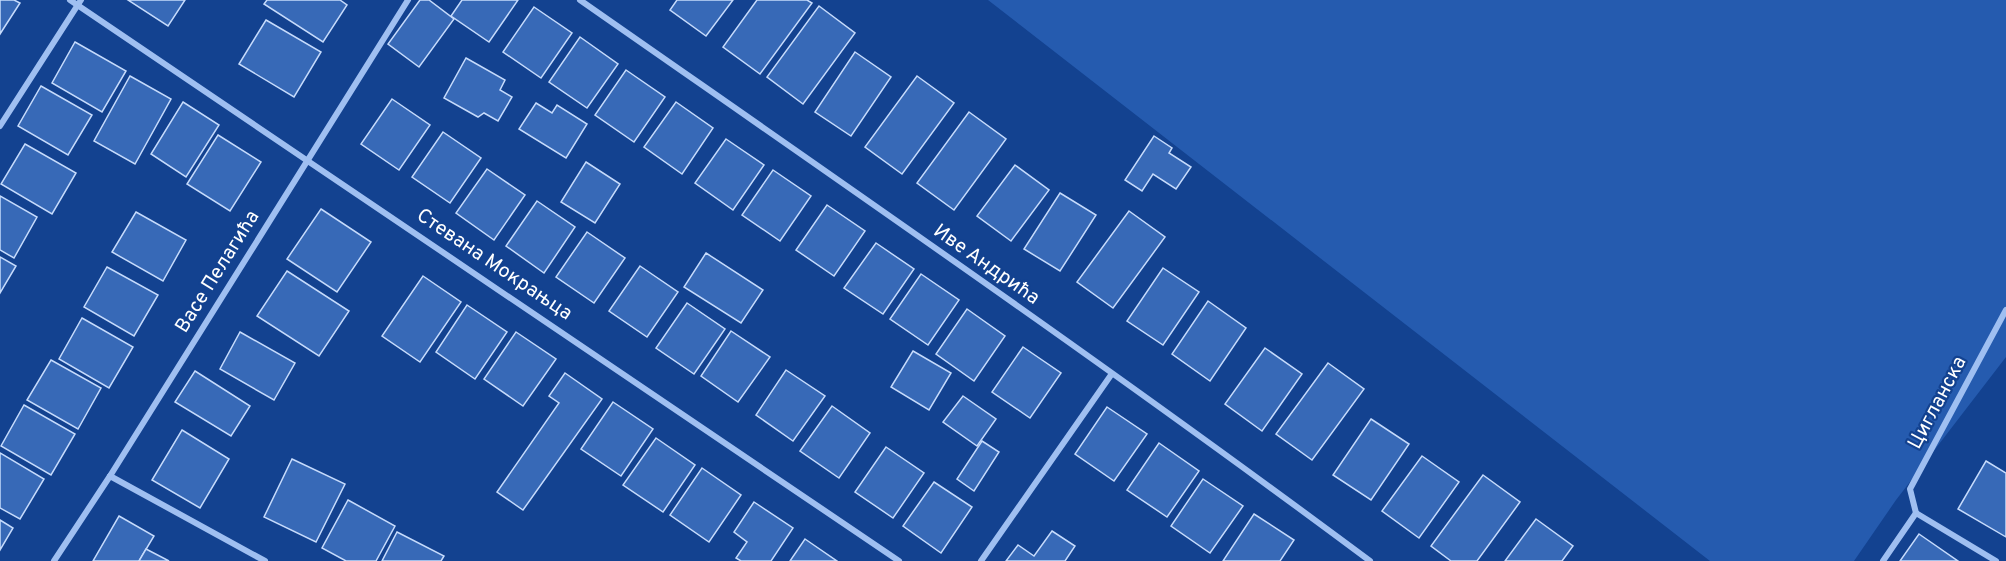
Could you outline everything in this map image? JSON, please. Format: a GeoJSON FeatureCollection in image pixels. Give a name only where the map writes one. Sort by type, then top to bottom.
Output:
{"type":"FeatureCollection","features":[{"type":"Feature","properties":{"kind":"street","name":"Стевана Мокрањца"},"geometry":{"type":"LineString","coordinates":[[70,0],[79,2],[899,561]]}},
{"type":"Feature","properties":{"kind":"street","name":"Васе Пелагића"},"geometry":{"type":"LineString","coordinates":[[54,561],[110,476],[408,0]]}},
{"type":"Feature","properties":{"kind":"street","name":"Иве Андрића"},"geometry":{"type":"LineString","coordinates":[[580,0],[1251,473],[1370,561]]}},
{"type":"Feature","properties":{"kind":"street"},"geometry":{"type":"LineString","coordinates":[[0,126],[79,2]]}},
{"type":"Feature","properties":{"kind":"street","name":"Цигланска"},"geometry":{"type":"LineString","coordinates":[[1916,513],[1910,489],[2006,310]]}},
{"type":"Feature","properties":{"kind":"street"},"geometry":{"type":"LineString","coordinates":[[981,561],[1111,375]]}},
{"type":"Feature","properties":{"kind":"street"},"geometry":{"type":"LineString","coordinates":[[110,476],[265,561]]}},
{"type":"Feature","properties":{"kind":"street"},"geometry":{"type":"LineString","coordinates":[[1883,561],[1916,513],[1996,561]]}},
{"type":"Feature","properties":{"kind":"shaded area"},"geometry":{"type":"Polygon","coordinates":[[[988,0],[2006,0],[2006,357],[1896,500],[1854,561],[1710,561],[988,0]]]}},
{"type":"Feature","properties":{"kind":"building"},"geometry":{"type":"Polygon","coordinates":[[[0,0],[14,0],[20,3],[0,34],[0,0]]]}},
{"type":"Feature","properties":{"kind":"building"},"geometry":{"type":"Polygon","coordinates":[[[128,0],[185,0],[168,26],[128,0]]]}},
{"type":"Feature","properties":{"kind":"building"},"geometry":{"type":"Polygon","coordinates":[[[267,0],[340,0],[347,5],[323,42],[264,4],[267,0]]]}},
{"type":"Feature","properties":{"kind":"building"},"geometry":{"type":"Polygon","coordinates":[[[420,0],[429,0],[454,19],[419,67],[388,44],[420,0]]]}},
{"type":"Feature","properties":{"kind":"building"},"geometry":{"type":"Polygon","coordinates":[[[462,0],[518,0],[489,42],[451,16],[462,0]]]}},
{"type":"Feature","properties":{"kind":"building"},"geometry":{"type":"Polygon","coordinates":[[[677,0],[733,0],[706,36],[670,10],[677,0]]]}},
{"type":"Feature","properties":{"kind":"building"},"geometry":{"type":"Polygon","coordinates":[[[757,0],[807,0],[812,3],[760,74],[723,47],[757,0]]]}},
{"type":"Feature","properties":{"kind":"building"},"geometry":{"type":"Polygon","coordinates":[[[819,6],[855,33],[803,104],[767,77],[819,6]]]}},
{"type":"Feature","properties":{"kind":"building"},"geometry":{"type":"Polygon","coordinates":[[[534,7],[572,33],[541,78],[503,52],[534,7]]]}},
{"type":"Feature","properties":{"kind":"building"},"geometry":{"type":"Polygon","coordinates":[[[266,20],[321,52],[294,97],[239,64],[266,20]]]}},
{"type":"Feature","properties":{"kind":"building"},"geometry":{"type":"Polygon","coordinates":[[[580,37],[618,64],[587,108],[549,82],[580,37]]]}},
{"type":"Feature","properties":{"kind":"building"},"geometry":{"type":"Polygon","coordinates":[[[75,42],[126,71],[102,112],[52,83],[75,42]]]}},
{"type":"Feature","properties":{"kind":"building"},"geometry":{"type":"Polygon","coordinates":[[[855,52],[891,77],[851,136],[815,112],[855,52]]]}},
{"type":"Feature","properties":{"kind":"building"},"geometry":{"type":"Polygon","coordinates":[[[466,58],[505,80],[500,90],[512,97],[498,121],[484,113],[478,117],[444,98],[466,58]]]}},
{"type":"Feature","properties":{"kind":"building"},"geometry":{"type":"Polygon","coordinates":[[[626,70],[665,97],[634,142],[595,115],[626,70]]]}},
{"type":"Feature","properties":{"kind":"building"},"geometry":{"type":"Polygon","coordinates":[[[130,76],[171,99],[135,164],[94,141],[130,76]]]}},
{"type":"Feature","properties":{"kind":"building"},"geometry":{"type":"Polygon","coordinates":[[[917,76],[954,103],[902,174],[865,147],[917,76]]]}},
{"type":"Feature","properties":{"kind":"building"},"geometry":{"type":"Polygon","coordinates":[[[41,86],[92,115],[68,155],[18,126],[41,86]]]}},
{"type":"Feature","properties":{"kind":"building"},"geometry":{"type":"Polygon","coordinates":[[[392,99],[430,125],[399,170],[361,144],[392,99]]]}},
{"type":"Feature","properties":{"kind":"building"},"geometry":{"type":"Polygon","coordinates":[[[183,102],[219,125],[186,177],[151,154],[183,102]]]}},
{"type":"Feature","properties":{"kind":"building"},"geometry":{"type":"Polygon","coordinates":[[[676,102],[713,128],[682,174],[644,147],[676,102]]]}},
{"type":"Feature","properties":{"kind":"building"},"geometry":{"type":"Polygon","coordinates":[[[536,103],[552,113],[557,105],[587,124],[566,158],[519,129],[536,103]]]}},
{"type":"Feature","properties":{"kind":"building"},"geometry":{"type":"Polygon","coordinates":[[[969,112],[1006,139],[954,210],[917,183],[969,112]]]}},
{"type":"Feature","properties":{"kind":"building"},"geometry":{"type":"Polygon","coordinates":[[[443,132],[481,158],[450,203],[412,177],[443,132]]]}},
{"type":"Feature","properties":{"kind":"building"},"geometry":{"type":"Polygon","coordinates":[[[218,135],[261,162],[230,211],[187,184],[218,135]]]}},
{"type":"Feature","properties":{"kind":"building"},"geometry":{"type":"Polygon","coordinates":[[[1154,136],[1172,148],[1169,153],[1191,167],[1176,189],[1153,174],[1142,191],[1125,180],[1154,136]]]}},
{"type":"Feature","properties":{"kind":"building"},"geometry":{"type":"Polygon","coordinates":[[[726,139],[764,165],[733,210],[695,183],[726,139]]]}},
{"type":"Feature","properties":{"kind":"building"},"geometry":{"type":"Polygon","coordinates":[[[25,144],[76,173],[52,214],[1,184],[25,144]]]}},
{"type":"Feature","properties":{"kind":"building"},"geometry":{"type":"Polygon","coordinates":[[[586,162],[620,184],[595,223],[561,202],[586,162]]]}},
{"type":"Feature","properties":{"kind":"building"},"geometry":{"type":"Polygon","coordinates":[[[1015,165],[1049,190],[1011,241],[977,216],[1015,165]]]}},
{"type":"Feature","properties":{"kind":"building"},"geometry":{"type":"Polygon","coordinates":[[[487,169],[525,195],[494,240],[456,213],[487,169]]]}},
{"type":"Feature","properties":{"kind":"building"},"geometry":{"type":"Polygon","coordinates":[[[773,170],[811,196],[780,241],[742,215],[773,170]]]}},
{"type":"Feature","properties":{"kind":"building"},"geometry":{"type":"Polygon","coordinates":[[[1060,193],[1096,215],[1060,271],[1024,249],[1060,193]]]}},
{"type":"Feature","properties":{"kind":"building"},"geometry":{"type":"Polygon","coordinates":[[[0,196],[37,217],[14,258],[0,250],[0,196]]]}},
{"type":"Feature","properties":{"kind":"building"},"geometry":{"type":"Polygon","coordinates":[[[537,201],[575,227],[544,273],[506,246],[537,201]]]}},
{"type":"Feature","properties":{"kind":"building"},"geometry":{"type":"Polygon","coordinates":[[[827,205],[865,231],[834,276],[796,250],[827,205]]]}},
{"type":"Feature","properties":{"kind":"building"},"geometry":{"type":"Polygon","coordinates":[[[321,209],[371,242],[337,292],[287,259],[321,209]]]}},
{"type":"Feature","properties":{"kind":"building"},"geometry":{"type":"Polygon","coordinates":[[[1129,211],[1165,237],[1113,308],[1077,282],[1129,211]]]}},
{"type":"Feature","properties":{"kind":"building"},"geometry":{"type":"Polygon","coordinates":[[[136,212],[186,240],[163,281],[112,252],[136,212]]]}},
{"type":"Feature","properties":{"kind":"building"},"geometry":{"type":"Polygon","coordinates":[[[587,232],[625,258],[594,303],[556,277],[587,232]]]}},
{"type":"Feature","properties":{"kind":"building"},"geometry":{"type":"Polygon","coordinates":[[[876,243],[914,269],[883,314],[844,288],[876,243]]]}},
{"type":"Feature","properties":{"kind":"building"},"geometry":{"type":"Polygon","coordinates":[[[706,253],[763,290],[741,323],[684,287],[706,253]]]}},
{"type":"Feature","properties":{"kind":"building"},"geometry":{"type":"Polygon","coordinates":[[[0,257],[16,266],[0,293],[0,257]]]}},
{"type":"Feature","properties":{"kind":"building"},"geometry":{"type":"Polygon","coordinates":[[[640,266],[678,292],[647,337],[609,311],[640,266]]]}},
{"type":"Feature","properties":{"kind":"building"},"geometry":{"type":"Polygon","coordinates":[[[107,267],[158,295],[134,336],[84,307],[107,267]]]}},
{"type":"Feature","properties":{"kind":"building"},"geometry":{"type":"Polygon","coordinates":[[[1163,268],[1199,292],[1163,345],[1127,321],[1163,268]]]}},
{"type":"Feature","properties":{"kind":"building"},"geometry":{"type":"Polygon","coordinates":[[[287,271],[349,311],[319,356],[257,316],[287,271]]]}},
{"type":"Feature","properties":{"kind":"building"},"geometry":{"type":"Polygon","coordinates":[[[921,274],[959,300],[928,345],[890,319],[921,274]]]}},
{"type":"Feature","properties":{"kind":"building"},"geometry":{"type":"Polygon","coordinates":[[[423,276],[461,302],[420,362],[382,336],[423,276]]]}},
{"type":"Feature","properties":{"kind":"building"},"geometry":{"type":"Polygon","coordinates":[[[1208,301],[1246,328],[1210,381],[1172,354],[1208,301]]]}},
{"type":"Feature","properties":{"kind":"building"},"geometry":{"type":"Polygon","coordinates":[[[687,303],[725,329],[694,374],[656,348],[687,303]]]}},
{"type":"Feature","properties":{"kind":"building"},"geometry":{"type":"Polygon","coordinates":[[[467,305],[507,332],[475,379],[436,352],[467,305]]]}},
{"type":"Feature","properties":{"kind":"building"},"geometry":{"type":"Polygon","coordinates":[[[967,309],[1005,336],[974,381],[936,354],[967,309]]]}},
{"type":"Feature","properties":{"kind":"building"},"geometry":{"type":"Polygon","coordinates":[[[82,318],[133,347],[109,388],[59,359],[82,318]]]}},
{"type":"Feature","properties":{"kind":"building"},"geometry":{"type":"Polygon","coordinates":[[[731,331],[770,357],[738,402],[701,376],[731,331]]]}},
{"type":"Feature","properties":{"kind":"building"},"geometry":{"type":"Polygon","coordinates":[[[240,332],[295,363],[274,400],[220,369],[240,332]]]}},
{"type":"Feature","properties":{"kind":"building"},"geometry":{"type":"Polygon","coordinates":[[[516,332],[556,359],[523,406],[484,379],[516,332]]]}},
{"type":"Feature","properties":{"kind":"building"},"geometry":{"type":"Polygon","coordinates":[[[1023,347],[1061,373],[1030,418],[992,392],[1023,347]]]}},
{"type":"Feature","properties":{"kind":"building"},"geometry":{"type":"Polygon","coordinates":[[[1265,348],[1302,374],[1262,431],[1225,404],[1265,348]]]}},
{"type":"Feature","properties":{"kind":"building"},"geometry":{"type":"Polygon","coordinates":[[[913,351],[951,373],[929,410],[891,387],[913,351]]]}},
{"type":"Feature","properties":{"kind":"building"},"geometry":{"type":"Polygon","coordinates":[[[51,360],[101,388],[78,429],[27,400],[51,360]]]}},
{"type":"Feature","properties":{"kind":"building"},"geometry":{"type":"Polygon","coordinates":[[[1328,363],[1364,389],[1312,460],[1276,434],[1328,363]]]}},
{"type":"Feature","properties":{"kind":"building"},"geometry":{"type":"Polygon","coordinates":[[[786,370],[825,396],[793,441],[756,415],[786,370]]]}},
{"type":"Feature","properties":{"kind":"building"},"geometry":{"type":"Polygon","coordinates":[[[195,371],[250,406],[231,436],[175,402],[195,371]]]}},
{"type":"Feature","properties":{"kind":"building"},"geometry":{"type":"Polygon","coordinates":[[[565,373],[602,399],[523,510],[497,492],[559,403],[549,396],[565,373]]]}},
{"type":"Feature","properties":{"kind":"building"},"geometry":{"type":"Polygon","coordinates":[[[963,396],[996,419],[977,446],[943,422],[963,396]]]}},
{"type":"Feature","properties":{"kind":"building"},"geometry":{"type":"Polygon","coordinates":[[[613,402],[653,429],[621,476],[581,449],[613,402]]]}},
{"type":"Feature","properties":{"kind":"building"},"geometry":{"type":"Polygon","coordinates":[[[24,405],[75,434],[51,475],[1,446],[24,405]]]}},
{"type":"Feature","properties":{"kind":"building"},"geometry":{"type":"Polygon","coordinates":[[[832,406],[870,433],[839,478],[800,451],[832,406]]]}},
{"type":"Feature","properties":{"kind":"building"},"geometry":{"type":"Polygon","coordinates":[[[1107,407],[1147,434],[1114,481],[1075,454],[1107,407]]]}},
{"type":"Feature","properties":{"kind":"building"},"geometry":{"type":"Polygon","coordinates":[[[1371,419],[1409,444],[1371,500],[1333,475],[1371,419]]]}},
{"type":"Feature","properties":{"kind":"building"},"geometry":{"type":"Polygon","coordinates":[[[182,430],[229,459],[200,508],[152,480],[182,430]]]}},
{"type":"Feature","properties":{"kind":"building"},"geometry":{"type":"Polygon","coordinates":[[[656,438],[695,465],[663,512],[623,485],[656,438]]]}},
{"type":"Feature","properties":{"kind":"building"},"geometry":{"type":"Polygon","coordinates":[[[982,441],[999,452],[974,491],[957,479],[982,441]]]}},
{"type":"Feature","properties":{"kind":"building"},"geometry":{"type":"Polygon","coordinates":[[[1159,443],[1199,471],[1167,517],[1127,490],[1159,443]]]}},
{"type":"Feature","properties":{"kind":"building"},"geometry":{"type":"Polygon","coordinates":[[[886,447],[924,473],[893,518],[855,492],[886,447]]]}},
{"type":"Feature","properties":{"kind":"building"},"geometry":{"type":"Polygon","coordinates":[[[0,453],[44,479],[20,519],[0,508],[0,453]]]}},
{"type":"Feature","properties":{"kind":"building"},"geometry":{"type":"Polygon","coordinates":[[[1422,456],[1459,482],[1419,538],[1382,511],[1422,456]]]}},
{"type":"Feature","properties":{"kind":"building"},"geometry":{"type":"Polygon","coordinates":[[[292,459],[345,484],[316,542],[264,517],[292,459]]]}},
{"type":"Feature","properties":{"kind":"building"},"geometry":{"type":"Polygon","coordinates":[[[1986,461],[2006,473],[2006,537],[1958,509],[1986,461]]]}},
{"type":"Feature","properties":{"kind":"building"},"geometry":{"type":"Polygon","coordinates":[[[702,468],[741,495],[709,542],[670,515],[702,468]]]}},
{"type":"Feature","properties":{"kind":"building"},"geometry":{"type":"Polygon","coordinates":[[[1483,475],[1520,502],[1477,561],[1451,561],[1431,546],[1483,475]]]}},
{"type":"Feature","properties":{"kind":"building"},"geometry":{"type":"Polygon","coordinates":[[[1203,479],[1243,506],[1210,553],[1171,526],[1203,479]]]}},
{"type":"Feature","properties":{"kind":"building"},"geometry":{"type":"Polygon","coordinates":[[[934,482],[972,507],[941,553],[903,526],[934,482]]]}},
{"type":"Feature","properties":{"kind":"building"},"geometry":{"type":"Polygon","coordinates":[[[348,500],[395,526],[376,561],[346,561],[322,548],[348,500]]]}},
{"type":"Feature","properties":{"kind":"building"},"geometry":{"type":"Polygon","coordinates":[[[754,502],[793,528],[771,561],[741,561],[736,558],[747,542],[734,532],[754,502]]]}},
{"type":"Feature","properties":{"kind":"building"},"geometry":{"type":"Polygon","coordinates":[[[1254,514],[1294,540],[1280,561],[1223,561],[1254,514]]]}},
{"type":"Feature","properties":{"kind":"building"},"geometry":{"type":"Polygon","coordinates":[[[119,516],[154,536],[139,561],[93,561],[119,516]]]}},
{"type":"Feature","properties":{"kind":"building"},"geometry":{"type":"Polygon","coordinates":[[[1536,519],[1573,546],[1562,561],[1505,561],[1536,519]]]}},
{"type":"Feature","properties":{"kind":"building"},"geometry":{"type":"Polygon","coordinates":[[[0,520],[13,528],[0,550],[0,520]]]}},
{"type":"Feature","properties":{"kind":"building"},"geometry":{"type":"Polygon","coordinates":[[[1052,531],[1075,546],[1065,561],[1006,561],[1018,545],[1034,556],[1052,531]]]}},
{"type":"Feature","properties":{"kind":"building"},"geometry":{"type":"Polygon","coordinates":[[[397,532],[444,556],[441,561],[382,561],[397,532]]]}},
{"type":"Feature","properties":{"kind":"building"},"geometry":{"type":"Polygon","coordinates":[[[1919,534],[1958,561],[1900,561],[1919,534]]]}},
{"type":"Feature","properties":{"kind":"building"},"geometry":{"type":"Polygon","coordinates":[[[805,539],[837,561],[790,561],[805,539]]]}},
{"type":"Feature","properties":{"kind":"building"},"geometry":{"type":"Polygon","coordinates":[[[146,549],[169,561],[139,561],[146,549]]]}}]}
